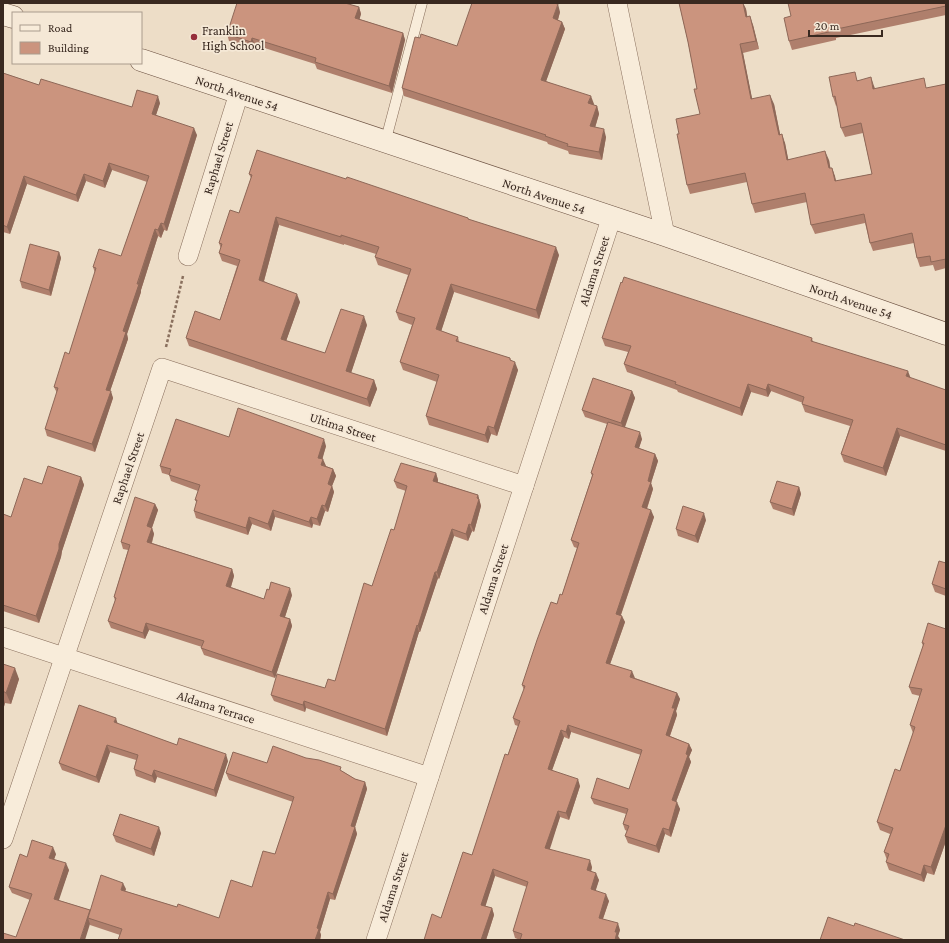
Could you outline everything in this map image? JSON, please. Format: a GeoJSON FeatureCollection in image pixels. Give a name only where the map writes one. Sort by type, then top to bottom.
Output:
{"type":"FeatureCollection","features":[{"type":"Feature","properties":{"kind":"street"},"geometry":{"type":"LineString","coordinates":[[617,3],[665,236]]}},
{"type":"Feature","properties":{"kind":"street","name":"North Avenue 54"},"geometry":{"type":"LineString","coordinates":[[142,60],[665,236],[946,334]]}},
{"type":"Feature","properties":{"kind":"street","name":"Raphael Street"},"geometry":{"type":"LineString","coordinates":[[188,256],[239,93]]}},
{"type":"Feature","properties":{"kind":"street","name":"Aldama Street"},"geometry":{"type":"LineString","coordinates":[[376,940],[611,219]]}},
{"type":"Feature","properties":{"kind":"street","name":"Raphael Street"},"geometry":{"type":"LineString","coordinates":[[3,839],[162,368]]}},
{"type":"Feature","properties":{"kind":"street","name":"Ultima Street"},"geometry":{"type":"LineString","coordinates":[[162,368],[524,486]]}},
{"type":"Feature","properties":{"kind":"street","name":"Aldama Terrace"},"geometry":{"type":"LineString","coordinates":[[3,637],[429,777]]}},
{"type":"Feature","properties":{"kind":"lane"},"geometry":{"type":"LineString","coordinates":[[385,143],[422,3]]}},
{"type":"Feature","properties":{"kind":"path"},"geometry":{"type":"LineString","coordinates":[[162,368],[188,256]]}},
{"type":"Feature","properties":{"kind":"building"},"geometry":{"type":"Polygon","coordinates":[[[237,3],[345,3],[359,7],[355,18],[403,33],[389,86],[315,62],[316,58],[252,38],[251,42],[227,34],[237,3]]]}},
{"type":"Feature","properties":{"kind":"building"},"geometry":{"type":"Polygon","coordinates":[[[472,3],[558,4],[553,18],[562,22],[541,80],[591,96],[588,103],[597,106],[590,126],[604,129],[599,152],[567,146],[568,144],[545,136],[546,135],[402,88],[415,37],[420,38],[421,34],[457,46],[472,3]]]}},
{"type":"Feature","properties":{"kind":"building"},"geometry":{"type":"Polygon","coordinates":[[[679,3],[743,3],[746,17],[750,16],[756,41],[740,44],[751,99],[770,95],[779,135],[782,134],[787,160],[825,151],[829,168],[832,168],[835,181],[872,174],[861,123],[841,128],[835,96],[833,97],[829,77],[855,72],[857,81],[871,77],[873,89],[924,78],[926,88],[946,84],[946,259],[931,262],[930,256],[917,258],[912,233],[870,243],[864,214],[811,225],[805,193],[752,204],[745,173],[687,185],[677,134],[679,134],[676,119],[700,114],[694,89],[697,89],[679,3]]]}},
{"type":"Feature","properties":{"kind":"building"},"geometry":{"type":"Polygon","coordinates":[[[788,3],[946,3],[946,6],[832,30],[833,31],[789,41],[784,18],[791,16],[788,3]]]}},
{"type":"Feature","properties":{"kind":"building"},"geometry":{"type":"Polygon","coordinates":[[[3,73],[39,85],[41,79],[132,107],[137,90],[158,96],[152,114],[194,128],[164,224],[161,223],[158,230],[155,229],[137,284],[139,284],[123,331],[126,332],[106,390],[111,391],[92,444],[45,429],[58,388],[54,387],[65,352],[69,354],[96,268],[93,267],[99,249],[121,256],[149,176],[109,163],[103,181],[84,174],[76,195],[24,176],[7,227],[3,225],[3,73]]]}},
{"type":"Feature","properties":{"kind":"building"},"geometry":{"type":"Polygon","coordinates":[[[257,150],[346,179],[347,177],[468,219],[556,247],[536,310],[451,284],[436,329],[458,337],[456,341],[510,358],[510,360],[515,362],[494,428],[488,426],[485,435],[426,416],[439,375],[400,362],[415,318],[396,312],[411,269],[375,257],[379,247],[341,235],[341,237],[276,217],[259,280],[297,294],[281,339],[325,353],[341,309],[364,316],[346,371],[374,380],[367,399],[186,338],[195,311],[220,320],[240,260],[219,253],[222,244],[219,243],[230,210],[239,213],[252,175],[249,174],[257,150]]]}},
{"type":"Feature","properties":{"kind":"building"},"geometry":{"type":"Polygon","coordinates":[[[30,244],[59,252],[49,290],[20,281],[30,244]]]}},
{"type":"Feature","properties":{"kind":"building"},"geometry":{"type":"Polygon","coordinates":[[[624,277],[812,338],[811,341],[908,371],[906,376],[946,390],[946,445],[897,428],[883,468],[841,454],[853,420],[802,404],[804,397],[768,384],[766,390],[748,384],[740,408],[675,384],[676,382],[624,364],[631,346],[602,338],[624,277]]]}},
{"type":"Feature","properties":{"kind":"building"},"geometry":{"type":"Polygon","coordinates":[[[593,378],[632,391],[621,423],[582,410],[593,378]]]}},
{"type":"Feature","properties":{"kind":"building"},"geometry":{"type":"Polygon","coordinates":[[[238,408],[324,439],[318,458],[323,459],[321,465],[333,469],[328,484],[332,486],[325,506],[322,505],[317,519],[311,517],[309,522],[273,510],[268,524],[249,517],[246,528],[194,511],[197,500],[195,500],[200,485],[169,475],[171,469],[160,466],[176,419],[229,437],[238,408]]]}},
{"type":"Feature","properties":{"kind":"building"},"geometry":{"type":"Polygon","coordinates":[[[608,422],[640,432],[635,447],[655,454],[648,481],[651,482],[642,507],[651,510],[616,614],[622,616],[606,663],[632,671],[630,677],[677,693],[672,708],[675,708],[666,735],[689,744],[686,754],[688,755],[672,800],[677,802],[669,830],[663,828],[656,846],[625,836],[629,826],[623,824],[628,809],[591,798],[597,778],[629,789],[642,750],[568,725],[566,732],[561,730],[548,769],[578,779],[566,813],[558,811],[545,848],[590,860],[587,870],[596,873],[591,889],[606,894],[599,918],[618,923],[615,932],[617,932],[615,940],[520,940],[522,934],[513,931],[528,882],[493,869],[481,905],[492,908],[481,940],[424,940],[432,914],[441,918],[463,852],[472,855],[505,754],[508,755],[520,721],[513,718],[525,686],[522,685],[537,640],[551,602],[557,604],[560,594],[562,595],[579,543],[571,540],[593,474],[591,473],[608,422]]]}},
{"type":"Feature","properties":{"kind":"building"},"geometry":{"type":"Polygon","coordinates":[[[401,463],[436,473],[433,481],[478,495],[477,498],[479,499],[471,525],[469,524],[466,534],[452,529],[437,572],[435,572],[418,626],[417,625],[385,729],[304,701],[303,705],[271,695],[277,674],[325,688],[328,679],[335,681],[364,583],[372,586],[391,529],[394,530],[407,486],[394,481],[401,463]]]}},
{"type":"Feature","properties":{"kind":"building"},"geometry":{"type":"Polygon","coordinates":[[[48,466],[81,477],[59,544],[59,549],[36,616],[3,605],[3,514],[11,517],[24,478],[42,484],[48,466]]]}},
{"type":"Feature","properties":{"kind":"building"},"geometry":{"type":"Polygon","coordinates":[[[777,481],[799,487],[792,509],[770,502],[777,481]]]}},
{"type":"Feature","properties":{"kind":"building"},"geometry":{"type":"Polygon","coordinates":[[[135,497],[155,504],[147,526],[152,528],[147,542],[232,569],[226,586],[264,599],[271,582],[290,588],[280,616],[290,619],[272,672],[201,648],[204,641],[146,623],[143,633],[108,621],[116,598],[114,597],[130,545],[121,542],[135,497]]]}},
{"type":"Feature","properties":{"kind":"building"},"geometry":{"type":"Polygon","coordinates":[[[683,506],[704,513],[695,536],[676,529],[683,506]]]}},
{"type":"Feature","properties":{"kind":"building"},"geometry":{"type":"Polygon","coordinates":[[[939,561],[946,563],[946,589],[932,584],[939,561]]]}},
{"type":"Feature","properties":{"kind":"building"},"geometry":{"type":"Polygon","coordinates":[[[928,623],[946,629],[946,825],[931,867],[924,865],[921,875],[886,862],[889,854],[884,852],[893,828],[877,822],[895,769],[900,771],[915,727],[910,725],[922,689],[909,687],[924,643],[922,643],[928,623]]]}},
{"type":"Feature","properties":{"kind":"building"},"geometry":{"type":"Polygon","coordinates":[[[3,664],[15,668],[6,693],[3,691],[3,664]]]}},
{"type":"Feature","properties":{"kind":"building"},"geometry":{"type":"Polygon","coordinates":[[[79,705],[116,718],[114,722],[177,745],[179,738],[226,754],[214,790],[154,770],[152,776],[134,769],[138,755],[107,745],[96,777],[59,763],[79,705]]]}},
{"type":"Feature","properties":{"kind":"building"},"geometry":{"type":"Polygon","coordinates":[[[273,746],[306,758],[319,760],[341,767],[340,770],[355,779],[365,782],[351,826],[355,827],[333,894],[328,892],[317,928],[319,929],[315,940],[118,940],[122,929],[88,918],[101,875],[123,883],[121,890],[177,907],[178,904],[219,918],[231,880],[252,887],[263,851],[275,854],[294,797],[226,773],[233,752],[267,763],[273,746]]]}},
{"type":"Feature","properties":{"kind":"building"},"geometry":{"type":"Polygon","coordinates":[[[120,814],[159,827],[151,849],[113,835],[120,814]]]}},
{"type":"Feature","properties":{"kind":"building"},"geometry":{"type":"Polygon","coordinates":[[[32,840],[53,847],[49,858],[66,863],[54,899],[90,910],[80,940],[3,940],[3,933],[16,937],[32,894],[9,887],[20,854],[27,857],[32,840]]]}},
{"type":"Feature","properties":{"kind":"building"},"geometry":{"type":"Polygon","coordinates":[[[828,917],[854,926],[855,923],[905,940],[820,940],[828,917]]]}},
{"type":"Feature","properties":{"kind":"place","name":"Franklin High School"},"geometry":{"type":"Point","coordinates":[194,37]}}]}
